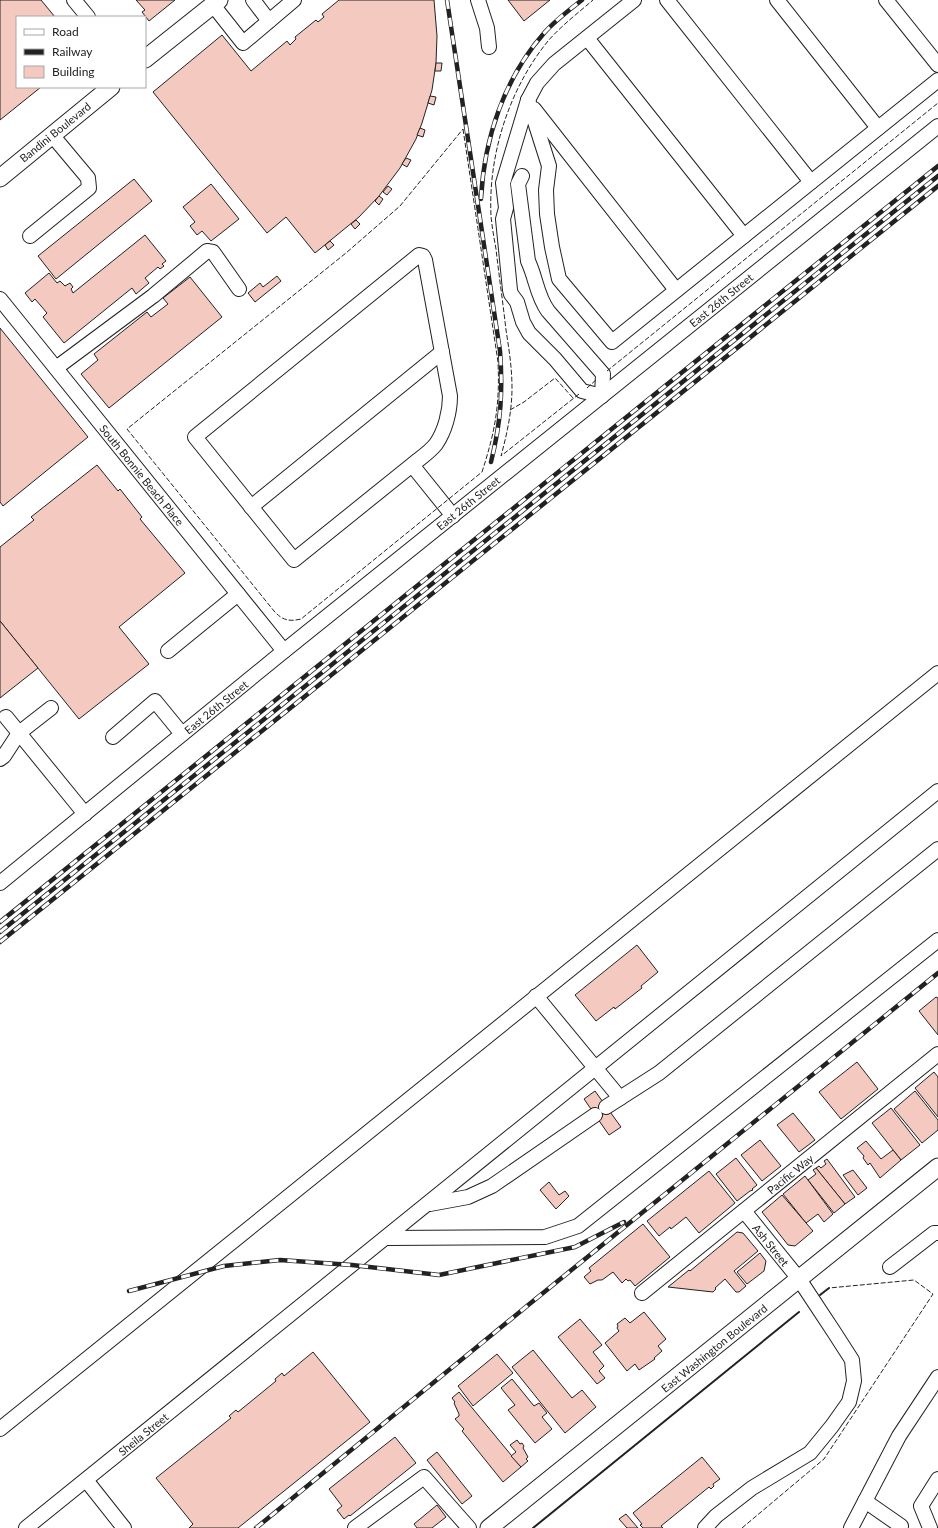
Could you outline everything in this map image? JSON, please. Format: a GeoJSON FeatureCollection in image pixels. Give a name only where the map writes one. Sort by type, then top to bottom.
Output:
{"type":"FeatureCollection","features":[{"type":"Feature","properties":{"kind":"main road"},"geometry":{"type":"LineString","coordinates":[[146,58],[216,3]]}},
{"type":"Feature","properties":{"kind":"main road","name":"Bandini Boulevard"},"geometry":{"type":"LineString","coordinates":[[0,178],[110,88]]}},
{"type":"Feature","properties":{"kind":"main road","name":"East Washington Boulevard"},"geometry":{"type":"LineString","coordinates":[[490,1528],[938,1167]]}},
{"type":"Feature","properties":{"kind":"street"},"geometry":{"type":"LineString","coordinates":[[74,0],[87,16]]}},
{"type":"Feature","properties":{"kind":"street"},"geometry":{"type":"LineString","coordinates":[[253,0],[269,21]]}},
{"type":"Feature","properties":{"kind":"street"},"geometry":{"type":"LineString","coordinates":[[216,3],[243,43],[294,0]]}},
{"type":"Feature","properties":{"kind":"street"},"geometry":{"type":"LineString","coordinates":[[478,0],[487,28],[489,47]]}},
{"type":"Feature","properties":{"kind":"street"},"geometry":{"type":"LineString","coordinates":[[511,159],[527,183],[535,246],[536,260],[533,271],[537,292],[542,302],[603,374],[602,396],[582,391],[555,359],[529,333],[523,322],[517,302],[520,292],[512,218],[506,208],[503,183],[528,100],[537,83],[554,64],[634,0]]}},
{"type":"Feature","properties":{"kind":"street"},"geometry":{"type":"LineString","coordinates":[[667,0],[810,182]]}},
{"type":"Feature","properties":{"kind":"street"},"geometry":{"type":"LineString","coordinates":[[777,0],[878,128]]}},
{"type":"Feature","properties":{"kind":"street"},"geometry":{"type":"LineString","coordinates":[[886,0],[938,65]]}},
{"type":"Feature","properties":{"kind":"street"},"geometry":{"type":"LineString","coordinates":[[587,38],[744,236]]}},
{"type":"Feature","properties":{"kind":"street"},"geometry":{"type":"LineString","coordinates":[[528,100],[549,166],[546,190],[547,214],[559,278],[612,342],[938,80]]}},
{"type":"Feature","properties":{"kind":"street"},"geometry":{"type":"LineString","coordinates":[[528,100],[676,290]]}},
{"type":"Feature","properties":{"kind":"street","name":"East 26th Street"},"geometry":{"type":"LineString","coordinates":[[0,883],[284,651],[938,126]]}},
{"type":"Feature","properties":{"kind":"street"},"geometry":{"type":"LineString","coordinates":[[30,236],[89,188],[88,178],[52,135]]}},
{"type":"Feature","properties":{"kind":"street"},"geometry":{"type":"LineString","coordinates":[[56,368],[153,296],[207,251],[213,252],[239,289]]}},
{"type":"Feature","properties":{"kind":"street"},"geometry":{"type":"LineString","coordinates":[[419,256],[423,256],[426,260],[442,352],[450,396],[450,409],[436,444],[294,560],[195,437],[419,256]]}},
{"type":"Feature","properties":{"kind":"street","name":"South Bonnie Beach Place"},"geometry":{"type":"LineString","coordinates":[[0,300],[284,651]]}},
{"type":"Feature","properties":{"kind":"street"},"geometry":{"type":"LineString","coordinates":[[251,507],[442,352]]}},
{"type":"Feature","properties":{"kind":"street"},"geometry":{"type":"LineString","coordinates":[[412,465],[453,516]]}},
{"type":"Feature","properties":{"kind":"street"},"geometry":{"type":"LineString","coordinates":[[168,651],[238,594]]}},
{"type":"Feature","properties":{"kind":"street"},"geometry":{"type":"LineString","coordinates":[[0,1429],[938,673]]}},
{"type":"Feature","properties":{"kind":"street"},"geometry":{"type":"LineString","coordinates":[[113,737],[155,701],[182,734]]}},
{"type":"Feature","properties":{"kind":"street"},"geometry":{"type":"LineString","coordinates":[[0,759],[4,756],[18,733],[51,708]]}},
{"type":"Feature","properties":{"kind":"street"},"geometry":{"type":"LineString","coordinates":[[6,717],[85,814]]}},
{"type":"Feature","properties":{"kind":"street","name":"Sheila Street"},"geometry":{"type":"LineString","coordinates":[[26,1528],[387,1238],[938,791]]}},
{"type":"Feature","properties":{"kind":"street"},"geometry":{"type":"LineString","coordinates":[[428,1204],[468,1197],[492,1186],[659,1073],[938,849]]}},
{"type":"Feature","properties":{"kind":"street"},"geometry":{"type":"LineString","coordinates":[[387,1238],[545,1237],[578,1226],[938,940]]}},
{"type":"Feature","properties":{"kind":"street"},"geometry":{"type":"LineString","coordinates":[[536,996],[620,1098]]}},
{"type":"Feature","properties":{"kind":"street","name":"Pacific Way"},"geometry":{"type":"LineString","coordinates":[[642,1293],[938,1054]]}},
{"type":"Feature","properties":{"kind":"street","name":"Ash Street"},"geometry":{"type":"LineString","coordinates":[[705,1528],[716,1516],[752,1488],[810,1453],[849,1402],[854,1381],[852,1360],[799,1279],[744,1211]]}},
{"type":"Feature","properties":{"kind":"street"},"geometry":{"type":"LineString","coordinates":[[890,1267],[934,1233],[938,1233]]}},
{"type":"Feature","properties":{"kind":"street"},"geometry":{"type":"LineString","coordinates":[[851,1528],[899,1436],[938,1377]]}},
{"type":"Feature","properties":{"kind":"street"},"geometry":{"type":"LineString","coordinates":[[356,1528],[424,1477],[469,1528]]}},
{"type":"Feature","properties":{"kind":"street"},"geometry":{"type":"LineString","coordinates":[[930,1528],[921,1506],[938,1479]]}},
{"type":"Feature","properties":{"kind":"street"},"geometry":{"type":"LineString","coordinates":[[86,1480],[124,1528]]}},
{"type":"Feature","properties":{"kind":"street"},"geometry":{"type":"LineString","coordinates":[[865,1501],[901,1526]]}},
{"type":"Feature","properties":{"kind":"building"},"geometry":{"type":"Polygon","coordinates":[[[0,0],[41,0],[54,16],[16,16],[16,88],[40,88],[0,120],[0,0]]]}},
{"type":"Feature","properties":{"kind":"building"},"geometry":{"type":"Polygon","coordinates":[[[136,0],[175,0],[149,21],[142,12],[145,10],[136,0]]]}},
{"type":"Feature","properties":{"kind":"building"},"geometry":{"type":"Polygon","coordinates":[[[339,0],[434,0],[437,36],[436,63],[432,90],[422,123],[416,139],[400,168],[379,196],[359,217],[315,253],[286,217],[267,233],[153,92],[222,35],[251,71],[287,41],[290,45],[296,39],[295,37],[316,20],[318,22],[324,17],[322,14],[339,0]]]}},
{"type":"Feature","properties":{"kind":"building"},"geometry":{"type":"Polygon","coordinates":[[[508,0],[550,0],[524,21],[508,0]]]}},
{"type":"Feature","properties":{"kind":"building"},"geometry":{"type":"Polygon","coordinates":[[[436,63],[442,63],[441,71],[435,71],[436,63]]]}},
{"type":"Feature","properties":{"kind":"building"},"geometry":{"type":"Polygon","coordinates":[[[430,96],[436,97],[434,105],[428,103],[430,96]]]}},
{"type":"Feature","properties":{"kind":"building"},"geometry":{"type":"Polygon","coordinates":[[[420,128],[425,130],[423,137],[417,135],[420,128]]]}},
{"type":"Feature","properties":{"kind":"building"},"geometry":{"type":"Polygon","coordinates":[[[406,158],[411,160],[407,167],[402,164],[406,158]]]}},
{"type":"Feature","properties":{"kind":"building"},"geometry":{"type":"Polygon","coordinates":[[[134,179],[152,201],[56,279],[38,256],[134,179]]]}},
{"type":"Feature","properties":{"kind":"building"},"geometry":{"type":"Polygon","coordinates":[[[211,184],[239,219],[211,241],[202,231],[197,235],[190,226],[195,222],[183,207],[211,184]]]}},
{"type":"Feature","properties":{"kind":"building"},"geometry":{"type":"Polygon","coordinates":[[[388,186],[392,189],[387,195],[383,192],[388,186]]]}},
{"type":"Feature","properties":{"kind":"building"},"geometry":{"type":"Polygon","coordinates":[[[379,196],[383,199],[379,205],[375,201],[379,196]]]}},
{"type":"Feature","properties":{"kind":"building"},"geometry":{"type":"Polygon","coordinates":[[[356,220],[360,224],[355,229],[351,224],[356,220]]]}},
{"type":"Feature","properties":{"kind":"building"},"geometry":{"type":"Polygon","coordinates":[[[145,235],[166,261],[162,264],[164,266],[160,269],[158,267],[145,278],[149,283],[136,294],[132,288],[64,343],[43,317],[47,313],[35,299],[32,302],[25,293],[49,273],[57,283],[60,281],[65,286],[70,283],[73,287],[71,289],[73,293],[145,235]]]}},
{"type":"Feature","properties":{"kind":"building"},"geometry":{"type":"Polygon","coordinates":[[[330,241],[334,245],[328,250],[325,245],[330,241]]]}},
{"type":"Feature","properties":{"kind":"building"},"geometry":{"type":"Polygon","coordinates":[[[277,276],[281,281],[255,302],[248,293],[260,283],[263,287],[277,276]]]}},
{"type":"Feature","properties":{"kind":"building"},"geometry":{"type":"Polygon","coordinates":[[[190,277],[222,317],[109,408],[81,374],[98,360],[94,354],[147,312],[151,317],[168,304],[163,298],[190,277]]]}},
{"type":"Feature","properties":{"kind":"building"},"geometry":{"type":"Polygon","coordinates":[[[0,328],[88,437],[3,506],[0,502],[0,328]]]}},
{"type":"Feature","properties":{"kind":"building"},"geometry":{"type":"Polygon","coordinates":[[[97,465],[118,491],[120,489],[142,517],[140,519],[185,573],[119,627],[149,664],[79,719],[0,621],[0,547],[34,520],[31,517],[97,465]]]}},
{"type":"Feature","properties":{"kind":"building"},"geometry":{"type":"Polygon","coordinates":[[[0,621],[38,668],[0,698],[0,621]]]}},
{"type":"Feature","properties":{"kind":"building"},"geometry":{"type":"Polygon","coordinates":[[[637,945],[658,972],[641,986],[642,988],[615,1009],[614,1007],[596,1021],[575,995],[637,945]]]}},
{"type":"Feature","properties":{"kind":"building"},"geometry":{"type":"Polygon","coordinates":[[[936,997],[938,998],[938,1035],[919,1011],[936,997]]]}},
{"type":"Feature","properties":{"kind":"building"},"geometry":{"type":"Polygon","coordinates":[[[857,1062],[878,1089],[841,1119],[819,1092],[857,1062]]]}},
{"type":"Feature","properties":{"kind":"building"},"geometry":{"type":"Polygon","coordinates":[[[934,1072],[938,1077],[938,1117],[915,1088],[934,1072]]]}},
{"type":"Feature","properties":{"kind":"building"},"geometry":{"type":"Polygon","coordinates":[[[595,1091],[621,1127],[609,1135],[584,1099],[595,1091]]]}},
{"type":"Feature","properties":{"kind":"building"},"geometry":{"type":"Polygon","coordinates":[[[915,1091],[938,1120],[938,1130],[922,1143],[894,1109],[915,1091]]]}},
{"type":"Feature","properties":{"kind":"building"},"geometry":{"type":"Polygon","coordinates":[[[891,1108],[920,1145],[901,1160],[872,1123],[891,1108]]]}},
{"type":"Feature","properties":{"kind":"building"},"geometry":{"type":"Polygon","coordinates":[[[793,1113],[815,1140],[799,1152],[777,1125],[793,1113]]]}},
{"type":"Feature","properties":{"kind":"building"},"geometry":{"type":"Polygon","coordinates":[[[760,1140],[781,1166],[762,1181],[741,1155],[760,1140]]]}},
{"type":"Feature","properties":{"kind":"building"},"geometry":{"type":"Polygon","coordinates":[[[866,1141],[881,1159],[893,1150],[901,1160],[880,1178],[870,1163],[868,1165],[863,1158],[864,1156],[857,1148],[866,1141]]]}},
{"type":"Feature","properties":{"kind":"building"},"geometry":{"type":"Polygon","coordinates":[[[736,1158],[757,1185],[752,1189],[753,1190],[737,1201],[716,1174],[736,1158]]]}},
{"type":"Feature","properties":{"kind":"building"},"geometry":{"type":"Polygon","coordinates":[[[827,1159],[855,1197],[845,1204],[816,1168],[819,1166],[821,1168],[826,1164],[824,1161],[827,1159]]]}},
{"type":"Feature","properties":{"kind":"building"},"geometry":{"type":"Polygon","coordinates":[[[816,1168],[845,1204],[834,1213],[808,1180],[816,1174],[813,1170],[816,1168]]]}},
{"type":"Feature","properties":{"kind":"building"},"geometry":{"type":"Polygon","coordinates":[[[853,1170],[867,1188],[858,1195],[843,1175],[853,1170]]]}},
{"type":"Feature","properties":{"kind":"building"},"geometry":{"type":"Polygon","coordinates":[[[709,1171],[735,1203],[699,1233],[686,1217],[659,1236],[647,1221],[709,1171]]]}},
{"type":"Feature","properties":{"kind":"building"},"geometry":{"type":"Polygon","coordinates":[[[805,1176],[833,1214],[824,1222],[818,1214],[806,1223],[783,1194],[805,1176]]]}},
{"type":"Feature","properties":{"kind":"building"},"geometry":{"type":"Polygon","coordinates":[[[549,1182],[559,1195],[565,1191],[569,1196],[556,1209],[540,1190],[549,1182]]]}},
{"type":"Feature","properties":{"kind":"building"},"geometry":{"type":"Polygon","coordinates":[[[782,1195],[813,1231],[795,1246],[788,1245],[762,1212],[782,1195]]]}},
{"type":"Feature","properties":{"kind":"building"},"geometry":{"type":"Polygon","coordinates":[[[643,1224],[670,1257],[635,1286],[630,1280],[628,1281],[626,1279],[622,1283],[613,1272],[602,1280],[598,1280],[590,1284],[584,1277],[591,1271],[589,1268],[643,1224]]]}},
{"type":"Feature","properties":{"kind":"building"},"geometry":{"type":"Polygon","coordinates":[[[737,1232],[743,1233],[758,1251],[734,1271],[746,1286],[739,1292],[736,1292],[725,1279],[715,1288],[716,1289],[713,1292],[668,1287],[689,1270],[690,1271],[737,1232]]]}},
{"type":"Feature","properties":{"kind":"building"},"geometry":{"type":"Polygon","coordinates":[[[760,1253],[766,1261],[764,1271],[747,1284],[737,1272],[760,1253]]]}},
{"type":"Feature","properties":{"kind":"building"},"geometry":{"type":"Polygon","coordinates":[[[644,1312],[666,1339],[658,1346],[662,1351],[654,1358],[655,1359],[639,1370],[635,1364],[627,1371],[605,1343],[619,1331],[617,1324],[625,1318],[630,1323],[644,1312]]]}},
{"type":"Feature","properties":{"kind":"building"},"geometry":{"type":"Polygon","coordinates":[[[580,1319],[602,1345],[593,1352],[604,1366],[599,1371],[605,1378],[597,1384],[558,1337],[580,1319]]]}},
{"type":"Feature","properties":{"kind":"building"},"geometry":{"type":"Polygon","coordinates":[[[533,1350],[572,1398],[582,1390],[596,1407],[565,1433],[512,1367],[533,1350]]]}},
{"type":"Feature","properties":{"kind":"building"},"geometry":{"type":"Polygon","coordinates":[[[313,1352],[370,1422],[238,1528],[189,1528],[193,1524],[156,1478],[231,1418],[229,1416],[236,1410],[238,1412],[276,1381],[275,1379],[282,1373],[284,1376],[313,1352]]]}},
{"type":"Feature","properties":{"kind":"building"},"geometry":{"type":"Polygon","coordinates":[[[497,1354],[513,1373],[473,1406],[458,1386],[497,1354]]]}},
{"type":"Feature","properties":{"kind":"building"},"geometry":{"type":"Polygon","coordinates":[[[512,1379],[534,1406],[539,1403],[547,1413],[542,1417],[552,1429],[535,1443],[508,1410],[515,1405],[501,1388],[512,1379]]]}},
{"type":"Feature","properties":{"kind":"building"},"geometry":{"type":"Polygon","coordinates":[[[459,1392],[521,1467],[503,1482],[462,1431],[464,1429],[455,1419],[459,1416],[459,1414],[452,1398],[459,1392]]]}},
{"type":"Feature","properties":{"kind":"building"},"geometry":{"type":"Polygon","coordinates":[[[395,1437],[416,1463],[350,1516],[349,1515],[344,1519],[337,1510],[342,1506],[329,1489],[395,1437]]]}},
{"type":"Feature","properties":{"kind":"building"},"geometry":{"type":"Polygon","coordinates":[[[517,1440],[524,1446],[523,1448],[528,1457],[526,1459],[528,1461],[521,1467],[511,1456],[516,1452],[510,1445],[517,1440]]]}},
{"type":"Feature","properties":{"kind":"building"},"geometry":{"type":"Polygon","coordinates":[[[437,1452],[472,1496],[462,1504],[427,1460],[437,1452]]]}},
{"type":"Feature","properties":{"kind":"building"},"geometry":{"type":"Polygon","coordinates":[[[702,1457],[720,1479],[713,1484],[714,1486],[711,1489],[709,1487],[661,1526],[663,1528],[643,1528],[640,1525],[642,1524],[633,1513],[702,1457]]]}},
{"type":"Feature","properties":{"kind":"building"},"geometry":{"type":"Polygon","coordinates":[[[437,1505],[446,1517],[432,1528],[417,1528],[414,1524],[437,1505]]]}},
{"type":"Feature","properties":{"kind":"building"},"geometry":{"type":"Polygon","coordinates":[[[626,1514],[638,1528],[627,1528],[619,1519],[626,1514]]]}},
{"type":"Feature","properties":{"kind":"railway"},"geometry":{"type":"LineString","coordinates":[[447,0],[500,351],[501,380],[499,420],[491,462]]}},
{"type":"Feature","properties":{"kind":"railway"},"geometry":{"type":"LineString","coordinates":[[481,199],[486,154],[492,132],[499,110],[518,69],[545,32],[558,19],[582,0]]}},
{"type":"Feature","properties":{"kind":"railway"},"geometry":{"type":"LineString","coordinates":[[0,922],[938,166]]}},
{"type":"Feature","properties":{"kind":"railway"},"geometry":{"type":"LineString","coordinates":[[0,932],[938,176]]}},
{"type":"Feature","properties":{"kind":"railway"},"geometry":{"type":"LineString","coordinates":[[0,942],[938,186]]}},
{"type":"Feature","properties":{"kind":"railway"},"geometry":{"type":"LineString","coordinates":[[256,1528],[938,973]]}},
{"type":"Feature","properties":{"kind":"railway"},"geometry":{"type":"LineString","coordinates":[[129,1291],[224,1266],[280,1260],[352,1265],[439,1275],[575,1247],[624,1222]]}},
{"type":"Feature","properties":{"kind":"fence"},"geometry":{"type":"LineString","coordinates":[[579,394],[501,456],[509,422],[512,388],[510,359],[491,216],[491,193],[497,146],[512,101],[534,60],[553,35],[593,0]]}},
{"type":"Feature","properties":{"kind":"fence"},"geometry":{"type":"LineString","coordinates":[[607,371],[938,103]]}},
{"type":"Feature","properties":{"kind":"fence"},"geometry":{"type":"LineString","coordinates":[[463,129],[498,362],[496,418],[482,472],[301,619],[286,620],[274,611],[127,429],[346,253],[400,206],[463,129]]}},
{"type":"Feature","properties":{"kind":"fence"},"geometry":{"type":"LineString","coordinates":[[510,410],[524,402],[555,378],[573,398]]}},
{"type":"Feature","properties":{"kind":"fence"},"geometry":{"type":"LineString","coordinates":[[587,388],[597,379]]}},
{"type":"Feature","properties":{"kind":"fence"},"geometry":{"type":"LineString","coordinates":[[742,1528],[824,1459],[933,1294],[914,1280],[829,1288]]}},
{"type":"Feature","properties":{"kind":"wall"},"geometry":{"type":"LineString","coordinates":[[820,1295],[829,1288]]}},
{"type":"Feature","properties":{"kind":"wall"},"geometry":{"type":"LineString","coordinates":[[533,1528],[799,1312]]}}]}
